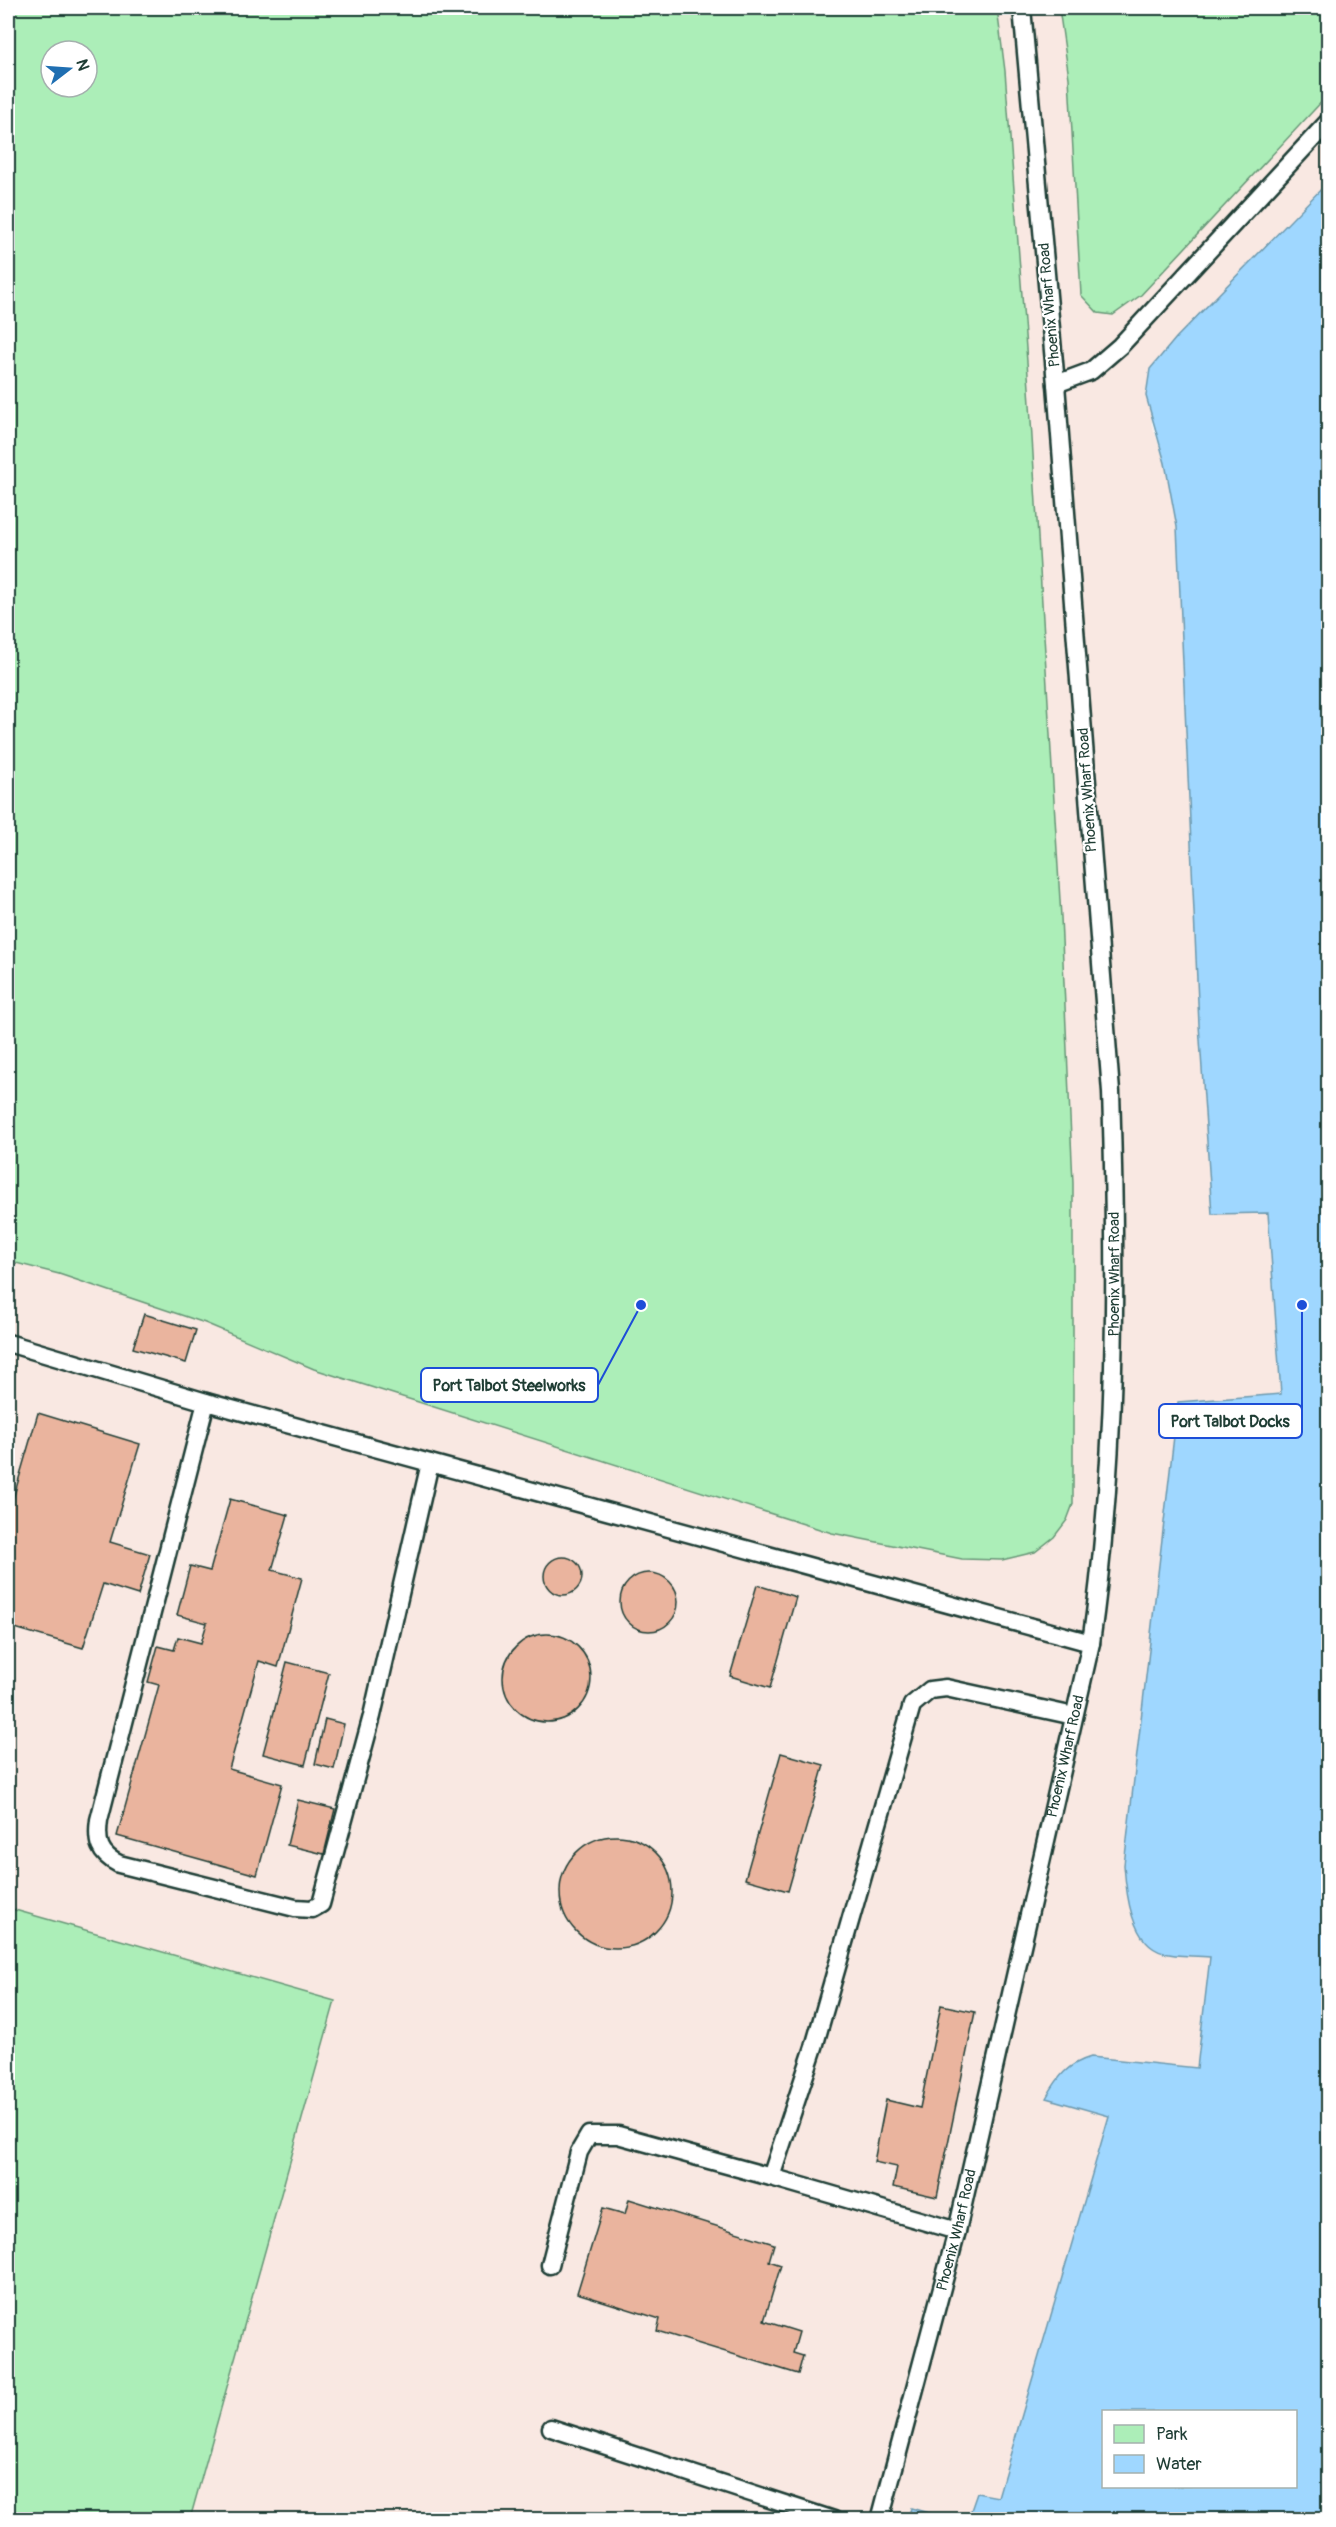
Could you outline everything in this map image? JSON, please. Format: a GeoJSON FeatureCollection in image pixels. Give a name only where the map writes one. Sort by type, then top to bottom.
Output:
{"type":"FeatureCollection","features":[{"type":"Feature","properties":{"kind":"lane","name":"Phoenix Wharf Road"},"geometry":{"type":"LineString","coordinates":[[880,2520],[957,2232],[1091,1643],[1101,1571],[1111,1451],[1115,1369],[1111,1092],[1056,384],[1022,8]]}},
{"type":"Feature","properties":{"kind":"lane"},"geometry":{"type":"LineString","coordinates":[[1056,384],[1091,371],[1120,346],[1329,122]]}},
{"type":"Feature","properties":{"kind":"lane"},"geometry":{"type":"LineString","coordinates":[[8,1343],[206,1402],[1091,1643]]}},
{"type":"Feature","properties":{"kind":"lane"},"geometry":{"type":"LineString","coordinates":[[206,1402],[99,1820],[99,1848],[104,1855],[119,1864],[295,1908],[312,1909],[321,1904],[377,1695],[430,1463]]}},
{"type":"Feature","properties":{"kind":"lane"},"geometry":{"type":"LineString","coordinates":[[771,2177],[814,2047],[912,1705],[923,1693],[937,1688],[946,1688],[1074,1716]]}},
{"type":"Feature","properties":{"kind":"lane"},"geometry":{"type":"LineString","coordinates":[[550,2265],[579,2151],[590,2135],[618,2135],[957,2232]]}},
{"type":"Feature","properties":{"kind":"lane"},"geometry":{"type":"LineString","coordinates":[[551,2428],[834,2520]]}},
{"type":"Feature","properties":{"kind":"shaded area"},"geometry":{"type":"Polygon","coordinates":[[[8,8],[1328,8],[1328,182],[1176,338],[1150,369],[1152,424],[1165,463],[1177,527],[1199,1025],[1212,1214],[1268,1213],[1281,1395],[1178,1402],[1124,1865],[1126,1892],[1135,1923],[1163,1953],[1210,1957],[1197,2068],[1091,2057],[1047,2098],[1109,2115],[998,2497],[977,2493],[968,2520],[949,2519],[911,2508],[908,2520],[8,2520],[8,8]]]}},
{"type":"Feature","properties":{"kind":"green space"},"geometry":{"type":"Polygon","coordinates":[[[8,8],[997,8],[1005,71],[1029,388],[1061,917],[1073,1183],[1073,1504],[1067,1520],[1054,1537],[1035,1552],[1002,1560],[962,1559],[832,1533],[314,1369],[205,1323],[59,1274],[8,1261],[8,8]]]}},
{"type":"Feature","properties":{"kind":"green space"},"geometry":{"type":"Polygon","coordinates":[[[1059,8],[1328,8],[1328,95],[1141,295],[1113,315],[1098,313],[1081,295],[1069,78],[1059,8]]]}},
{"type":"Feature","properties":{"kind":"green space"},"geometry":{"type":"Polygon","coordinates":[[[8,1908],[335,2001],[190,2519],[8,2519],[8,1908]]]}},
{"type":"Feature","properties":{"kind":"water"},"geometry":{"type":"Polygon","coordinates":[[[1328,182],[1328,2519],[968,2519],[977,2493],[998,2497],[1109,2116],[1046,2098],[1064,2072],[1076,2063],[1091,2057],[1197,2068],[1210,1957],[1164,1953],[1153,1948],[1144,1940],[1132,1916],[1124,1865],[1178,1402],[1281,1394],[1268,1213],[1212,1214],[1199,1025],[1177,527],[1165,463],[1146,396],[1150,369],[1176,338],[1328,182]]]}},
{"type":"Feature","properties":{"kind":"water"},"geometry":{"type":"Polygon","coordinates":[[[911,2508],[949,2519],[908,2519],[911,2508]]]}},
{"type":"Feature","properties":{"kind":"building"},"geometry":{"type":"Polygon","coordinates":[[[144,1314],[196,1330],[186,1363],[133,1348],[144,1314]]]}},
{"type":"Feature","properties":{"kind":"building"},"geometry":{"type":"Polygon","coordinates":[[[38,1413],[140,1444],[110,1542],[150,1554],[138,1595],[103,1584],[83,1648],[8,1626],[8,1516],[38,1413]]]}},
{"type":"Feature","properties":{"kind":"building"},"geometry":{"type":"Polygon","coordinates":[[[230,1499],[288,1515],[272,1570],[302,1578],[278,1667],[259,1661],[229,1769],[282,1784],[257,1875],[117,1836],[159,1685],[148,1682],[158,1646],[174,1650],[178,1637],[201,1643],[207,1623],[177,1615],[190,1566],[210,1571],[230,1499]]]}},
{"type":"Feature","properties":{"kind":"building"},"geometry":{"type":"Polygon","coordinates":[[[563,1557],[570,1558],[576,1563],[581,1569],[581,1583],[576,1589],[570,1594],[563,1595],[556,1594],[550,1589],[545,1583],[544,1576],[545,1569],[550,1563],[556,1558],[563,1557]]]}},
{"type":"Feature","properties":{"kind":"building"},"geometry":{"type":"Polygon","coordinates":[[[649,1573],[660,1575],[673,1586],[678,1602],[676,1613],[665,1626],[649,1631],[638,1629],[625,1618],[620,1602],[622,1591],[633,1578],[649,1573]]]}},
{"type":"Feature","properties":{"kind":"building"},"geometry":{"type":"Polygon","coordinates":[[[757,1585],[796,1597],[770,1688],[730,1676],[757,1585]]]}},
{"type":"Feature","properties":{"kind":"building"},"geometry":{"type":"Polygon","coordinates":[[[547,1634],[564,1637],[578,1647],[588,1661],[591,1678],[588,1695],[578,1709],[564,1719],[547,1722],[530,1719],[516,1709],[506,1695],[503,1678],[506,1661],[516,1647],[530,1637],[547,1634]]]}},
{"type":"Feature","properties":{"kind":"building"},"geometry":{"type":"Polygon","coordinates":[[[287,1662],[329,1673],[305,1765],[263,1754],[287,1662]]]}},
{"type":"Feature","properties":{"kind":"building"},"geometry":{"type":"Polygon","coordinates":[[[325,1719],[344,1724],[334,1769],[315,1764],[325,1719]]]}},
{"type":"Feature","properties":{"kind":"building"},"geometry":{"type":"Polygon","coordinates":[[[781,1753],[824,1765],[788,1891],[745,1879],[781,1753]]]}},
{"type":"Feature","properties":{"kind":"building"},"geometry":{"type":"Polygon","coordinates":[[[298,1800],[335,1809],[324,1854],[287,1845],[298,1800]]]}},
{"type":"Feature","properties":{"kind":"building"},"geometry":{"type":"Polygon","coordinates":[[[616,1836],[637,1840],[656,1852],[668,1871],[672,1892],[668,1913],[656,1932],[637,1944],[616,1948],[595,1944],[576,1932],[564,1913],[560,1892],[564,1871],[576,1852],[595,1840],[616,1836]]]}},
{"type":"Feature","properties":{"kind":"building"},"geometry":{"type":"Polygon","coordinates":[[[941,2005],[975,2012],[937,2197],[893,2187],[897,2167],[874,2162],[886,2100],[920,2108],[941,2005]]]}},
{"type":"Feature","properties":{"kind":"building"},"geometry":{"type":"Polygon","coordinates":[[[629,2199],[774,2244],[769,2261],[781,2265],[764,2321],[799,2332],[793,2353],[803,2356],[798,2374],[657,2331],[660,2319],[577,2293],[603,2208],[625,2214],[629,2199]]]}},
{"type":"Feature","properties":{"kind":"place","name":"Port Talbot Steelworks"},"geometry":{"type":"Point","coordinates":[641,1305]}},
{"type":"Feature","properties":{"kind":"place","name":"Port Talbot Docks"},"geometry":{"type":"Point","coordinates":[1302,1305]}}]}
